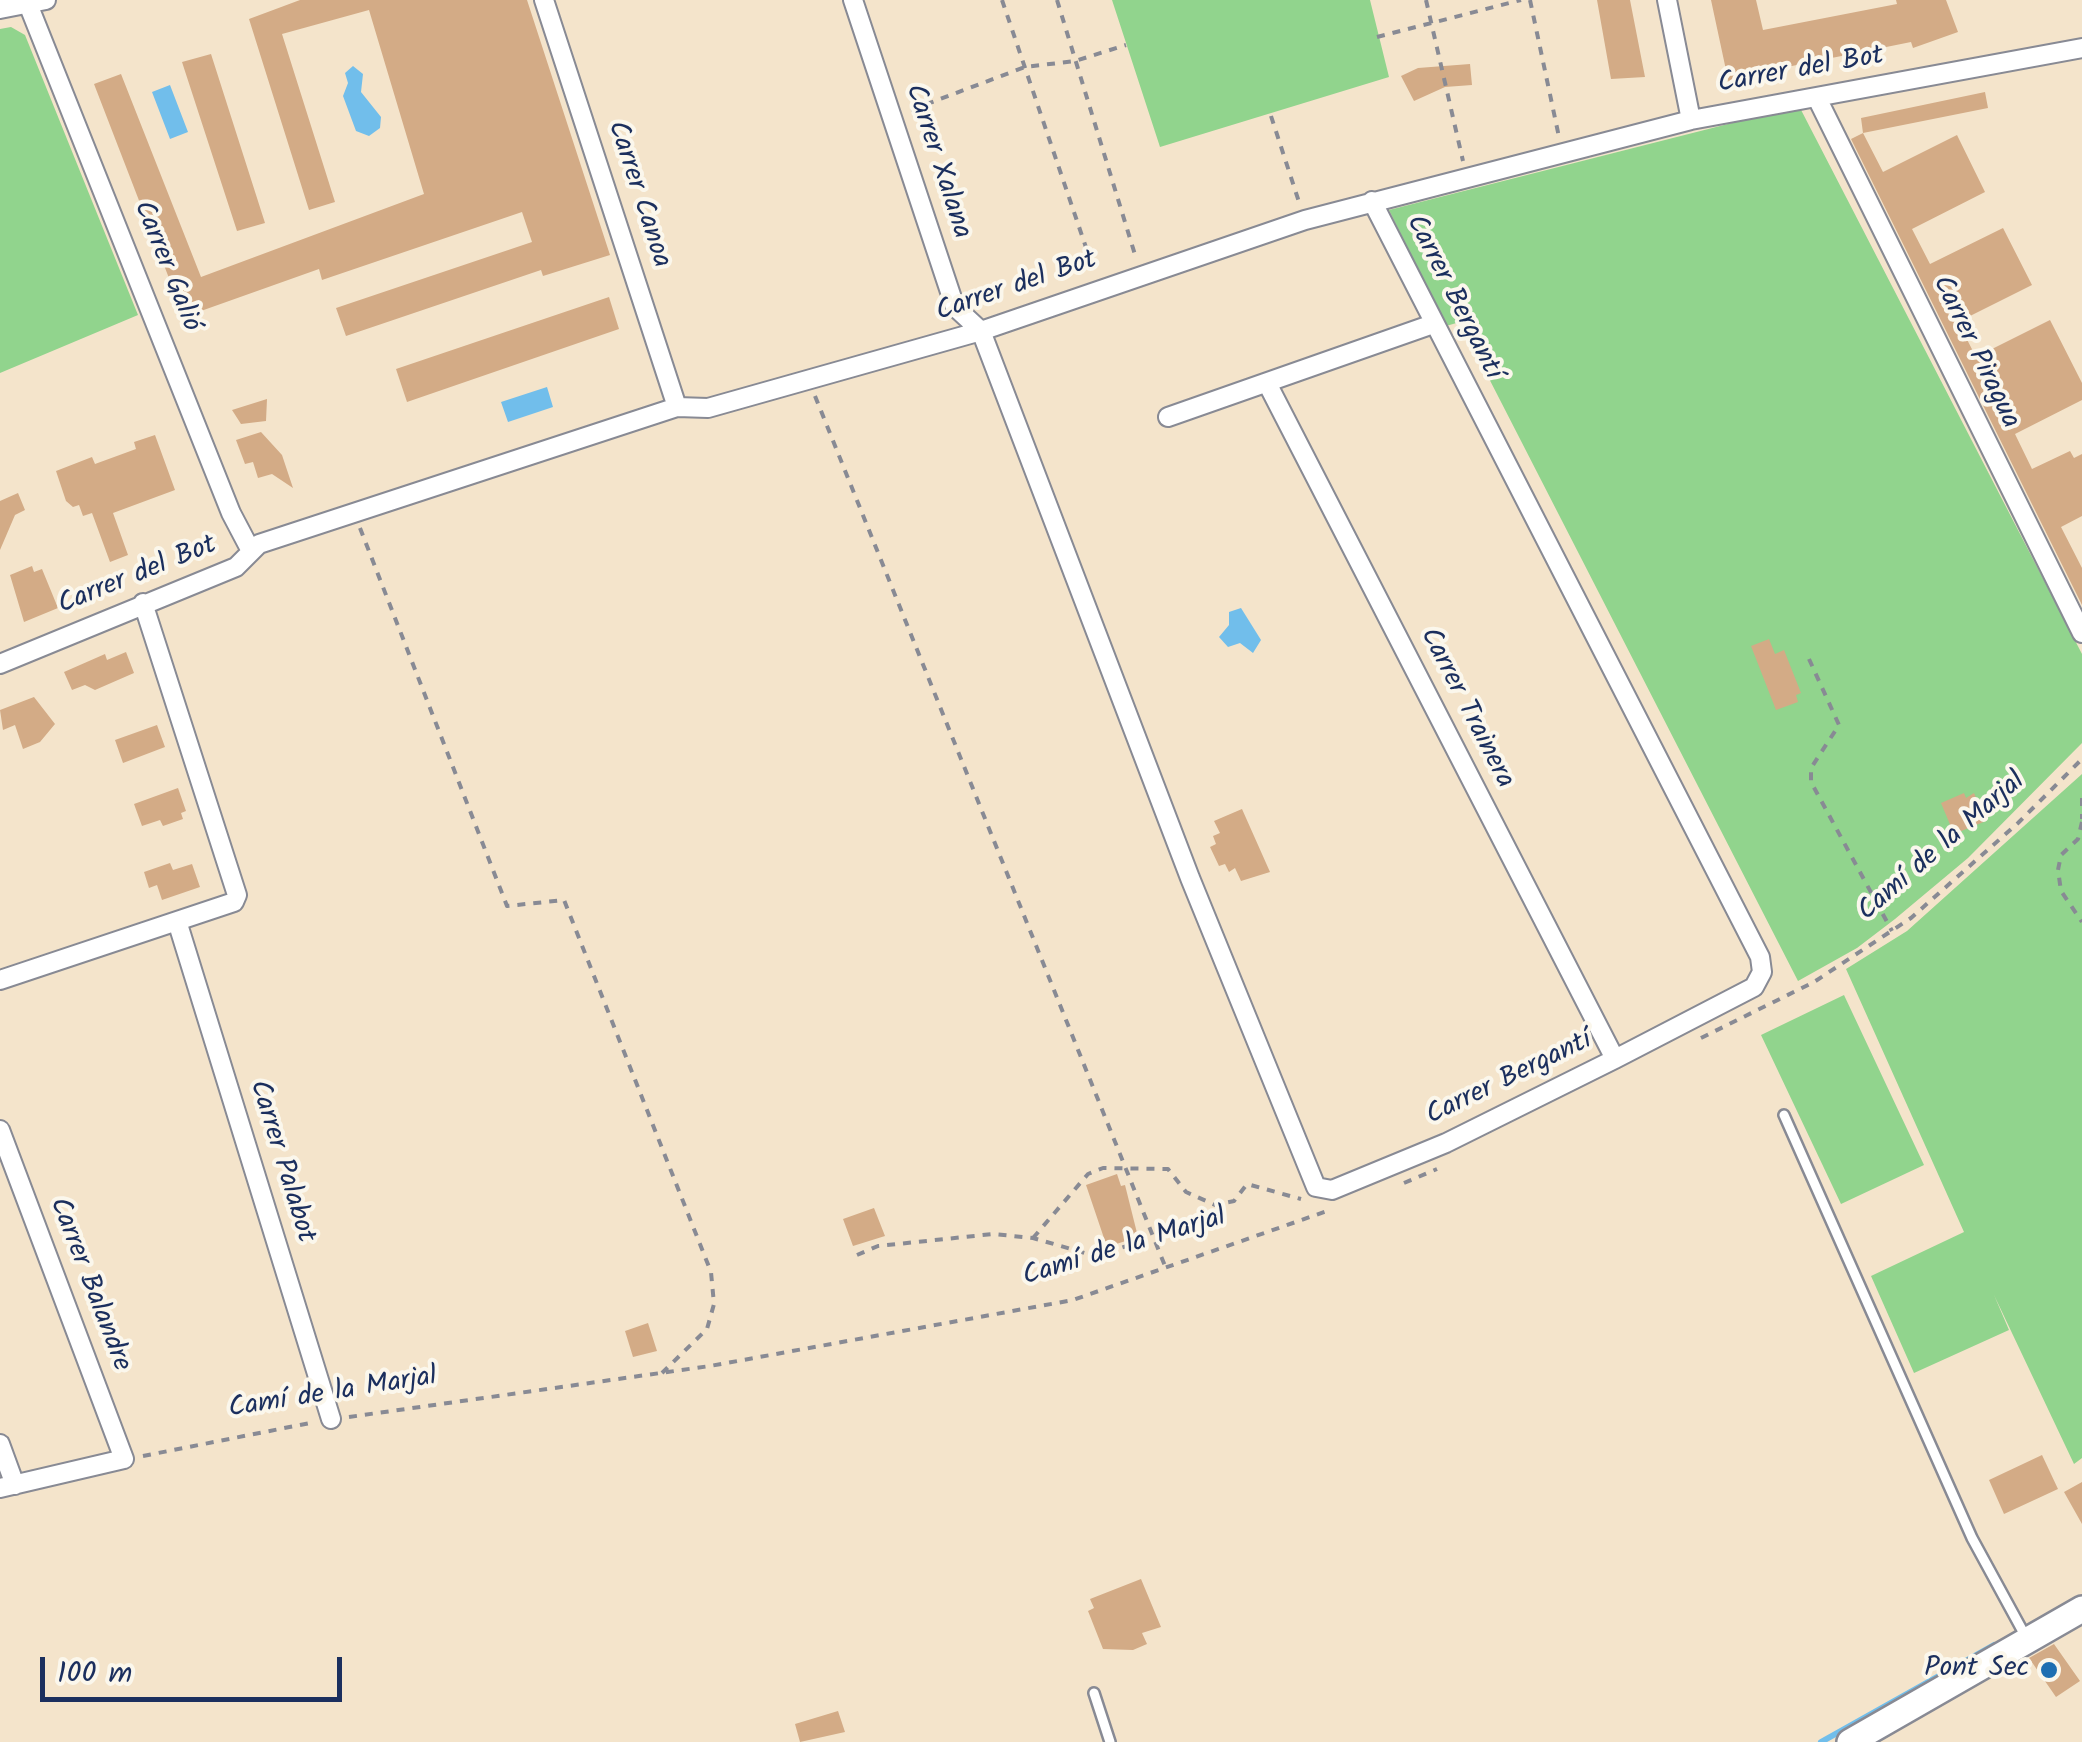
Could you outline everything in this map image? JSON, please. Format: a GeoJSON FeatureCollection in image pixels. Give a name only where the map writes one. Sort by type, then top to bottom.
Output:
{"type":"FeatureCollection","features":[{"type":"Feature","properties":{"kind":"main road"},"geometry":{"type":"LineString","coordinates":[[1850,1742],[2082,1609]]}},
{"type":"Feature","properties":{"kind":"street","name":"Carrer Canoa"},"geometry":{"type":"LineString","coordinates":[[544,0],[677,407]]}},
{"type":"Feature","properties":{"kind":"street","name":"Carrer Xalana"},"geometry":{"type":"LineString","coordinates":[[853,0],[955,307],[980,332]]}},
{"type":"Feature","properties":{"kind":"street"},"geometry":{"type":"LineString","coordinates":[[1667,0],[1691,120]]}},
{"type":"Feature","properties":{"kind":"street"},"geometry":{"type":"LineString","coordinates":[[0,9],[37,2]]}},
{"type":"Feature","properties":{"kind":"street","name":"Carrer Galió"},"geometry":{"type":"LineString","coordinates":[[37,2],[231,513],[251,550]]}},
{"type":"Feature","properties":{"kind":"street","name":"Carrer del Bot"},"geometry":{"type":"LineString","coordinates":[[0,664],[236,567],[251,550],[354,514],[677,407],[708,408],[980,332],[1141,274],[1372,200],[1691,120],[2082,48]]}},
{"type":"Feature","properties":{"kind":"street","name":"Carrer Piragua"},"geometry":{"type":"LineString","coordinates":[[1817,98],[2082,633]]}},
{"type":"Feature","properties":{"kind":"street","name":"Carrer Bergantí"},"geometry":{"type":"LineString","coordinates":[[1316,1187],[1332,1190],[1446,1143],[1754,987],[1762,972],[1760,956],[1372,200]]}},
{"type":"Feature","properties":{"kind":"street"},"geometry":{"type":"LineString","coordinates":[[1168,418],[1434,324]]}},
{"type":"Feature","properties":{"kind":"street"},"geometry":{"type":"LineString","coordinates":[[980,332],[1190,878],[1316,1187]]}},
{"type":"Feature","properties":{"kind":"street","name":"Carrer Trainera"},"geometry":{"type":"LineString","coordinates":[[1267,384],[1615,1060]]}},
{"type":"Feature","properties":{"kind":"street"},"geometry":{"type":"LineString","coordinates":[[0,980],[234,902],[238,888],[143,602]]}},
{"type":"Feature","properties":{"kind":"street","name":"Carrer Palabot"},"geometry":{"type":"LineString","coordinates":[[177,921],[331,1420]]}},
{"type":"Feature","properties":{"kind":"street","name":"Carrer Balandre"},"geometry":{"type":"LineString","coordinates":[[0,1130],[124,1460]]}},
{"type":"Feature","properties":{"kind":"street"},"geometry":{"type":"LineString","coordinates":[[0,1444],[8,1486],[124,1460]]}},
{"type":"Feature","properties":{"kind":"lane"},"geometry":{"type":"LineString","coordinates":[[1784,1115],[1972,1538],[2029,1641]]}},
{"type":"Feature","properties":{"kind":"lane"},"geometry":{"type":"LineString","coordinates":[[1094,1694],[1110,1742]]}},
{"type":"Feature","properties":{"kind":"path"},"geometry":{"type":"LineString","coordinates":[[1002,0],[1100,290]]}},
{"type":"Feature","properties":{"kind":"path"},"geometry":{"type":"LineString","coordinates":[[1057,0],[1141,274]]}},
{"type":"Feature","properties":{"kind":"path"},"geometry":{"type":"LineString","coordinates":[[1426,0],[1467,176]]}},
{"type":"Feature","properties":{"kind":"path"},"geometry":{"type":"LineString","coordinates":[[1377,37],[1521,0]]}},
{"type":"Feature","properties":{"kind":"path"},"geometry":{"type":"LineString","coordinates":[[1530,0],[1562,152]]}},
{"type":"Feature","properties":{"kind":"path"},"geometry":{"type":"LineString","coordinates":[[892,116],[1024,67],[1074,61],[1126,45]]}},
{"type":"Feature","properties":{"kind":"path"},"geometry":{"type":"LineString","coordinates":[[1271,116],[1305,220]]}},
{"type":"Feature","properties":{"kind":"path"},"geometry":{"type":"LineString","coordinates":[[810,382],[1122,1166],[1168,1271]]}},
{"type":"Feature","properties":{"kind":"path"},"geometry":{"type":"LineString","coordinates":[[354,514],[507,906],[564,900],[711,1272],[714,1304],[707,1329],[662,1374]]}},
{"type":"Feature","properties":{"kind":"path"},"geometry":{"type":"LineString","coordinates":[[1810,659],[1838,724],[1811,768],[1811,782],[1892,931]]}},
{"type":"Feature","properties":{"kind":"path","name":"Camí de la Marjal"},"geometry":{"type":"LineString","coordinates":[[1692,1042],[1814,982],[1892,931],[2008,832],[2082,759]]}},
{"type":"Feature","properties":{"kind":"path"},"geometry":{"type":"LineString","coordinates":[[2082,798],[2078,838],[2058,860],[2058,880],[2082,922]]}},
{"type":"Feature","properties":{"kind":"path"},"geometry":{"type":"LineString","coordinates":[[1033,1238],[1088,1174],[1122,1166],[1168,1168],[1186,1192],[1215,1205],[1234,1201],[1247,1184],[1298,1200],[1316,1187]]}},
{"type":"Feature","properties":{"kind":"path"},"geometry":{"type":"LineString","coordinates":[[1397,1186],[1441,1167]]}},
{"type":"Feature","properties":{"kind":"path","name":"Camí de la Marjal"},"geometry":{"type":"LineString","coordinates":[[124,1460],[331,1420],[662,1374],[1073,1300],[1168,1271],[1346,1205]]}},
{"type":"Feature","properties":{"kind":"path"},"geometry":{"type":"LineString","coordinates":[[857,1255],[878,1246],[971,1234],[1033,1238],[1084,1256],[1152,1238]]}},
{"type":"Feature","properties":{"kind":"green space"},"geometry":{"type":"Polygon","coordinates":[[[1112,0],[1370,0],[1389,77],[1160,147],[1112,0]]]}},
{"type":"Feature","properties":{"kind":"green space"},"geometry":{"type":"Polygon","coordinates":[[[11,27],[25,35],[138,315],[0,373],[0,29],[11,27]]]}},
{"type":"Feature","properties":{"kind":"green space"},"geometry":{"type":"Polygon","coordinates":[[[1799,106],[2082,654],[2082,743],[1968,858],[1857,948],[1798,981],[1460,322],[1446,326],[1389,210],[1799,106]]]}},
{"type":"Feature","properties":{"kind":"green space"},"geometry":{"type":"Polygon","coordinates":[[[2082,774],[2082,1458],[2074,1464],[1994,1295],[2009,1330],[1914,1373],[1871,1276],[1964,1232],[1846,969],[1907,931],[2082,774]]]}},
{"type":"Feature","properties":{"kind":"green space"},"geometry":{"type":"Polygon","coordinates":[[[1844,995],[1924,1165],[1841,1204],[1761,1035],[1844,995]]]}},
{"type":"Feature","properties":{"kind":"water"},"geometry":{"type":"Polygon","coordinates":[[[353,66],[363,74],[361,92],[381,117],[380,128],[369,136],[356,131],[343,96],[348,83],[345,73],[353,66]]]}},
{"type":"Feature","properties":{"kind":"water"},"geometry":{"type":"Polygon","coordinates":[[[170,85],[188,132],[170,139],[152,92],[170,85]]]}},
{"type":"Feature","properties":{"kind":"water"},"geometry":{"type":"Polygon","coordinates":[[[547,387],[553,407],[508,422],[501,402],[547,387]]]}},
{"type":"Feature","properties":{"kind":"water"},"geometry":{"type":"Polygon","coordinates":[[[1241,608],[1261,640],[1253,653],[1240,643],[1228,647],[1219,637],[1229,625],[1229,612],[1241,608]]]}},
{"type":"Feature","properties":{"kind":"building"},"geometry":{"type":"Polygon","coordinates":[[[300,0],[527,0],[610,255],[543,276],[541,270],[346,336],[336,308],[532,242],[522,212],[322,280],[319,269],[184,317],[94,84],[121,74],[201,277],[424,194],[369,10],[282,34],[335,202],[309,210],[249,19],[300,0]]]}},
{"type":"Feature","properties":{"kind":"building"},"geometry":{"type":"Polygon","coordinates":[[[1597,0],[1630,0],[1645,77],[1611,79],[1597,0]]]}},
{"type":"Feature","properties":{"kind":"building"},"geometry":{"type":"Polygon","coordinates":[[[1711,0],[1756,0],[1763,30],[1897,4],[1896,0],[1946,0],[1958,32],[1913,48],[1911,42],[1772,70],[1773,75],[1729,84],[1711,0]]]}},
{"type":"Feature","properties":{"kind":"building"},"geometry":{"type":"Polygon","coordinates":[[[211,54],[265,223],[237,231],[182,62],[211,54]]]}},
{"type":"Feature","properties":{"kind":"building"},"geometry":{"type":"Polygon","coordinates":[[[1470,64],[1472,85],[1445,87],[1414,101],[1401,76],[1418,68],[1470,64]]]}},
{"type":"Feature","properties":{"kind":"building"},"geometry":{"type":"Polygon","coordinates":[[[1985,92],[1988,108],[1863,133],[1861,118],[1985,92]]]}},
{"type":"Feature","properties":{"kind":"building"},"geometry":{"type":"Polygon","coordinates":[[[1863,133],[1883,172],[1957,135],[1985,192],[1912,229],[1930,264],[2003,228],[2032,285],[1958,322],[1976,357],[2050,320],[2082,383],[2082,400],[2015,434],[2032,469],[2070,451],[2074,458],[2082,454],[2082,516],[2061,527],[2082,568],[2082,605],[1851,139],[1863,133]]]}},
{"type":"Feature","properties":{"kind":"building"},"geometry":{"type":"Polygon","coordinates":[[[609,297],[619,329],[407,402],[396,369],[609,297]]]}},
{"type":"Feature","properties":{"kind":"building"},"geometry":{"type":"Polygon","coordinates":[[[267,399],[266,421],[241,424],[232,410],[267,399]]]}},
{"type":"Feature","properties":{"kind":"building"},"geometry":{"type":"Polygon","coordinates":[[[261,432],[282,455],[293,488],[272,474],[258,478],[253,462],[245,464],[236,440],[261,432]]]}},
{"type":"Feature","properties":{"kind":"building"},"geometry":{"type":"Polygon","coordinates":[[[155,435],[175,490],[113,513],[128,555],[110,562],[92,513],[83,516],[79,505],[73,507],[66,501],[56,471],[92,457],[95,464],[136,449],[134,442],[155,435]]]}},
{"type":"Feature","properties":{"kind":"building"},"geometry":{"type":"Polygon","coordinates":[[[18,493],[25,510],[15,515],[0,550],[0,501],[18,493]]]}},
{"type":"Feature","properties":{"kind":"building"},"geometry":{"type":"Polygon","coordinates":[[[32,566],[34,572],[42,569],[58,608],[24,622],[10,575],[32,566]]]}},
{"type":"Feature","properties":{"kind":"building"},"geometry":{"type":"Polygon","coordinates":[[[1769,639],[1775,654],[1784,650],[1801,693],[1796,695],[1798,702],[1776,710],[1751,646],[1769,639]]]}},
{"type":"Feature","properties":{"kind":"building"},"geometry":{"type":"Polygon","coordinates":[[[126,652],[134,673],[95,690],[85,685],[72,690],[64,672],[105,654],[107,660],[126,652]]]}},
{"type":"Feature","properties":{"kind":"building"},"geometry":{"type":"Polygon","coordinates":[[[34,697],[55,724],[40,742],[23,749],[15,725],[3,730],[0,710],[34,697]]]}},
{"type":"Feature","properties":{"kind":"building"},"geometry":{"type":"Polygon","coordinates":[[[157,725],[165,747],[123,763],[115,740],[157,725]]]}},
{"type":"Feature","properties":{"kind":"building"},"geometry":{"type":"Polygon","coordinates":[[[178,788],[186,811],[181,813],[183,819],[163,826],[160,820],[142,826],[134,804],[178,788]]]}},
{"type":"Feature","properties":{"kind":"building"},"geometry":{"type":"Polygon","coordinates":[[[1964,793],[1966,798],[1974,793],[1986,821],[1954,834],[1941,803],[1964,793]]]}},
{"type":"Feature","properties":{"kind":"building"},"geometry":{"type":"Polygon","coordinates":[[[1242,809],[1270,872],[1241,881],[1235,868],[1229,872],[1225,864],[1219,866],[1210,847],[1216,844],[1213,836],[1220,833],[1214,821],[1242,809]]]}},
{"type":"Feature","properties":{"kind":"building"},"geometry":{"type":"Polygon","coordinates":[[[170,863],[173,870],[192,864],[200,887],[162,900],[157,885],[149,888],[144,872],[170,863]]]}},
{"type":"Feature","properties":{"kind":"building"},"geometry":{"type":"Polygon","coordinates":[[[1117,1174],[1121,1186],[1125,1185],[1138,1237],[1107,1247],[1086,1185],[1117,1174]]]}},
{"type":"Feature","properties":{"kind":"building"},"geometry":{"type":"Polygon","coordinates":[[[874,1208],[885,1236],[853,1246],[843,1219],[874,1208]]]}},
{"type":"Feature","properties":{"kind":"building"},"geometry":{"type":"Polygon","coordinates":[[[648,1323],[657,1351],[633,1357],[625,1331],[648,1323]]]}},
{"type":"Feature","properties":{"kind":"building"},"geometry":{"type":"Polygon","coordinates":[[[2042,1455],[2058,1489],[2004,1514],[1989,1480],[2042,1455]]]}},
{"type":"Feature","properties":{"kind":"building"},"geometry":{"type":"Polygon","coordinates":[[[2082,1482],[2082,1524],[2064,1492],[2082,1482]]]}},
{"type":"Feature","properties":{"kind":"building"},"geometry":{"type":"Polygon","coordinates":[[[1141,1579],[1161,1627],[1142,1633],[1147,1644],[1133,1650],[1103,1649],[1088,1611],[1094,1608],[1090,1599],[1141,1579]]]}},
{"type":"Feature","properties":{"kind":"building"},"geometry":{"type":"Polygon","coordinates":[[[2054,1644],[2080,1681],[2056,1697],[2029,1658],[2054,1644]]]}},
{"type":"Feature","properties":{"kind":"building"},"geometry":{"type":"Polygon","coordinates":[[[838,1711],[845,1732],[800,1742],[795,1724],[838,1711]]]}},
{"type":"Feature","properties":{"kind":"waterway"},"geometry":{"type":"LineString","coordinates":[[1821,1742],[1994,1645]]}},
{"type":"Feature","properties":{"kind":"place","name":"Pont Sec"},"geometry":{"type":"Point","coordinates":[2049,1670]}}]}
